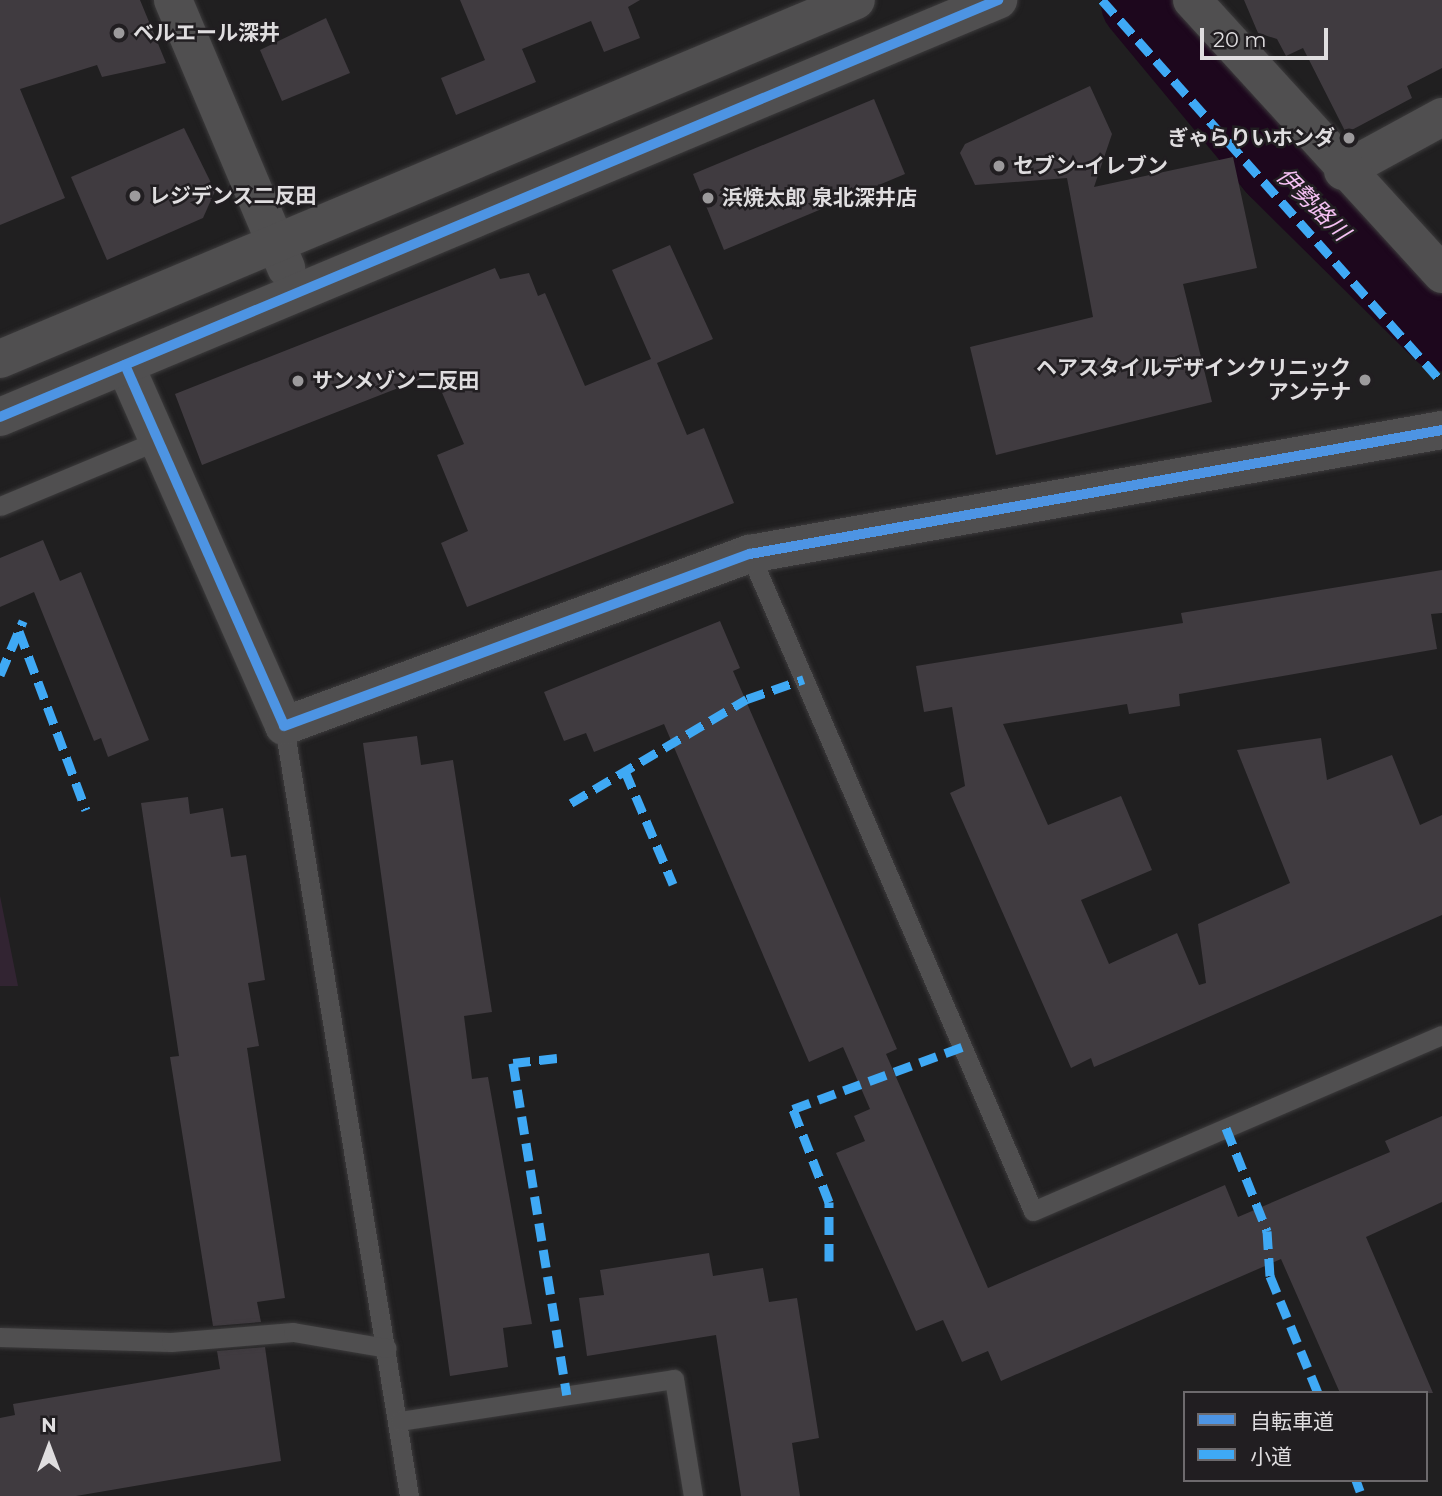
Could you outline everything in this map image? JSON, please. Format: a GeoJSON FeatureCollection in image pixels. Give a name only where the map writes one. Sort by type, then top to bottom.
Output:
{"type":"FeatureCollection","features":[{"type":"Feature","properties":{"kind":"street"},"geometry":{"type":"LineString","coordinates":[[173,0],[296,293]]}},
{"type":"Feature","properties":{"kind":"street"},"geometry":{"type":"LineString","coordinates":[[0,359],[856,0]]}},
{"type":"Feature","properties":{"kind":"street"},"geometry":{"type":"LineString","coordinates":[[0,417],[998,0]]}},
{"type":"Feature","properties":{"kind":"street"},"geometry":{"type":"LineString","coordinates":[[1192,0],[1343,171],[1442,274]]}},
{"type":"Feature","properties":{"kind":"street"},"geometry":{"type":"LineString","coordinates":[[1343,171],[1442,117]]}},
{"type":"Feature","properties":{"kind":"street"},"geometry":{"type":"LineString","coordinates":[[125,365],[285,726],[750,554],[1442,430]]}},
{"type":"Feature","properties":{"kind":"lane"},"geometry":{"type":"LineString","coordinates":[[0,506],[156,440]]}},
{"type":"Feature","properties":{"kind":"lane"},"geometry":{"type":"LineString","coordinates":[[750,554],[1033,1211],[1442,1035]]}},
{"type":"Feature","properties":{"kind":"lane"},"geometry":{"type":"LineString","coordinates":[[285,726],[400,1421],[409,1496]]}},
{"type":"Feature","properties":{"kind":"lane"},"geometry":{"type":"LineString","coordinates":[[0,1337],[171,1342],[293,1332],[387,1348]]}},
{"type":"Feature","properties":{"kind":"lane"},"geometry":{"type":"LineString","coordinates":[[400,1421],[674,1379],[692,1496]]}},
{"type":"Feature","properties":{"kind":"shaded area"},"geometry":{"type":"Polygon","coordinates":[[[0,896],[18,986],[0,986],[0,896]]]}},
{"type":"Feature","properties":{"kind":"building"},"geometry":{"type":"Polygon","coordinates":[[[0,0],[140,0],[166,63],[102,77],[97,65],[20,89],[65,198],[0,225],[0,0]]]}},
{"type":"Feature","properties":{"kind":"building"},"geometry":{"type":"Polygon","coordinates":[[[460,0],[640,0],[628,7],[640,38],[604,52],[591,21],[522,49],[536,82],[456,115],[441,78],[485,60],[460,0]]]}},
{"type":"Feature","properties":{"kind":"building"},"geometry":{"type":"Polygon","coordinates":[[[1244,0],[1442,0],[1442,68],[1407,86],[1412,98],[1346,133],[1303,48],[1286,56],[1277,39],[1258,33],[1244,0]]]}},
{"type":"Feature","properties":{"kind":"building"},"geometry":{"type":"Polygon","coordinates":[[[326,18],[350,73],[282,101],[260,50],[326,18]]]}},
{"type":"Feature","properties":{"kind":"building"},"geometry":{"type":"Polygon","coordinates":[[[1090,86],[1112,134],[1094,187],[1233,157],[1257,268],[1183,284],[1212,402],[996,455],[970,347],[1093,317],[1067,178],[975,185],[960,153],[965,144],[1090,86]]]}},
{"type":"Feature","properties":{"kind":"building"},"geometry":{"type":"Polygon","coordinates":[[[874,99],[905,174],[724,250],[693,174],[874,99]]]}},
{"type":"Feature","properties":{"kind":"building","name":"レジデンス二反田"},"geometry":{"type":"Polygon","coordinates":[[[184,128],[215,191],[203,218],[107,260],[71,177],[184,128]]]}},
{"type":"Feature","properties":{"kind":"building"},"geometry":{"type":"Polygon","coordinates":[[[670,245],[713,339],[657,363],[687,435],[704,428],[734,503],[467,607],[441,543],[468,531],[437,455],[464,444],[434,374],[202,465],[175,394],[495,268],[500,279],[529,273],[538,296],[545,293],[585,386],[651,359],[612,270],[670,245]]]}},
{"type":"Feature","properties":{"kind":"building"},"geometry":{"type":"Polygon","coordinates":[[[43,540],[60,581],[81,572],[149,740],[108,757],[101,738],[94,741],[34,592],[0,607],[0,558],[43,540]]]}},
{"type":"Feature","properties":{"kind":"building"},"geometry":{"type":"Polygon","coordinates":[[[1442,570],[1442,613],[1431,614],[1437,649],[1179,694],[1180,706],[1129,714],[1127,704],[1003,724],[1048,825],[1121,796],[1152,870],[1081,900],[1109,964],[1177,933],[1199,985],[1206,983],[1198,924],[1290,883],[1237,750],[1321,738],[1327,780],[1392,755],[1420,825],[1442,815],[1442,915],[1094,1067],[1091,1058],[1071,1068],[950,793],[965,786],[952,707],[924,712],[916,666],[1183,623],[1181,613],[1442,570]]]}},
{"type":"Feature","properties":{"kind":"building"},"geometry":{"type":"Polygon","coordinates":[[[720,621],[740,668],[733,671],[897,1049],[886,1054],[988,1288],[1225,1185],[1238,1217],[1390,1152],[1385,1141],[1442,1116],[1442,1202],[1366,1237],[1433,1393],[1339,1391],[1281,1259],[1001,1381],[988,1351],[962,1362],[943,1320],[916,1331],[836,1153],[865,1141],[854,1116],[870,1109],[843,1047],[809,1062],[664,724],[594,752],[586,733],[564,741],[544,692],[720,621]]]}},
{"type":"Feature","properties":{"kind":"building"},"geometry":{"type":"Polygon","coordinates":[[[417,736],[421,765],[453,760],[492,1012],[464,1016],[472,1079],[488,1077],[532,1324],[503,1328],[508,1367],[450,1376],[363,743],[417,736]]]}},
{"type":"Feature","properties":{"kind":"building"},"geometry":{"type":"Polygon","coordinates":[[[188,797],[190,814],[223,808],[231,857],[246,855],[265,980],[248,983],[259,1046],[247,1048],[285,1298],[257,1302],[261,1322],[213,1326],[170,1057],[179,1056],[141,803],[188,797]]]}},
{"type":"Feature","properties":{"kind":"building"},"geometry":{"type":"Polygon","coordinates":[[[709,1253],[713,1276],[763,1268],[769,1302],[797,1298],[819,1438],[792,1443],[800,1496],[741,1496],[716,1335],[587,1356],[579,1298],[604,1295],[600,1270],[709,1253]]]}},
{"type":"Feature","properties":{"kind":"building"},"geometry":{"type":"Polygon","coordinates":[[[265,1347],[281,1461],[76,1496],[0,1496],[0,1418],[15,1415],[13,1404],[220,1369],[217,1351],[265,1347]]]}},
{"type":"Feature","properties":{"kind":"waterway","name":"伊勢路川"},"geometry":{"type":"LineString","coordinates":[[1139,3],[1275,167],[1442,332]]}},
{"type":"Feature","properties":{"kind":"marked path"},"geometry":{"type":"LineString","coordinates":[[1102,0],[1442,382]]}},
{"type":"Feature","properties":{"kind":"marked path"},"geometry":{"type":"LineString","coordinates":[[0,675],[23,621]]}},
{"type":"Feature","properties":{"kind":"marked path"},"geometry":{"type":"LineString","coordinates":[[19,631],[86,810]]}},
{"type":"Feature","properties":{"kind":"marked path"},"geometry":{"type":"LineString","coordinates":[[571,803],[747,699],[804,679]]}},
{"type":"Feature","properties":{"kind":"marked path"},"geometry":{"type":"LineString","coordinates":[[625,771],[673,884]]}},
{"type":"Feature","properties":{"kind":"marked path"},"geometry":{"type":"LineString","coordinates":[[829,1261],[829,1202],[793,1109],[964,1046]]}},
{"type":"Feature","properties":{"kind":"marked path"},"geometry":{"type":"LineString","coordinates":[[557,1058],[513,1063],[567,1395]]}},
{"type":"Feature","properties":{"kind":"marked path"},"geometry":{"type":"LineString","coordinates":[[1226,1128],[1267,1231],[1270,1276],[1317,1391]]}},
{"type":"Feature","properties":{"kind":"marked path"},"geometry":{"type":"LineString","coordinates":[[1357,1482],[1360,1491]]}},
{"type":"Feature","properties":{"kind":"cycle path"},"geometry":{"type":"LineString","coordinates":[[0,417],[998,0]]}},
{"type":"Feature","properties":{"kind":"cycle path"},"geometry":{"type":"LineString","coordinates":[[125,365],[284,726],[750,554],[1442,430]]}},
{"type":"Feature","properties":{"kind":"place","name":"ベルエール深井"},"geometry":{"type":"Point","coordinates":[119,33]}},
{"type":"Feature","properties":{"kind":"place","name":"ぎゃらりいホンダ"},"geometry":{"type":"Point","coordinates":[1349,138]}},
{"type":"Feature","properties":{"kind":"place","name":"セブン-イレブン"},"geometry":{"type":"Point","coordinates":[999,166]}},
{"type":"Feature","properties":{"kind":"place","name":"レジデンス二反田"},"geometry":{"type":"Point","coordinates":[135,196]}},
{"type":"Feature","properties":{"kind":"place","name":"浜焼太郎 泉北深井店"},"geometry":{"type":"Point","coordinates":[708,198]}},
{"type":"Feature","properties":{"kind":"place","name":"ヘアスタイルデザインクリニック アンテナ"},"geometry":{"type":"Point","coordinates":[1365,380]}},
{"type":"Feature","properties":{"kind":"place","name":"サンメゾン二反田"},"geometry":{"type":"Point","coordinates":[298,381]}}]}
